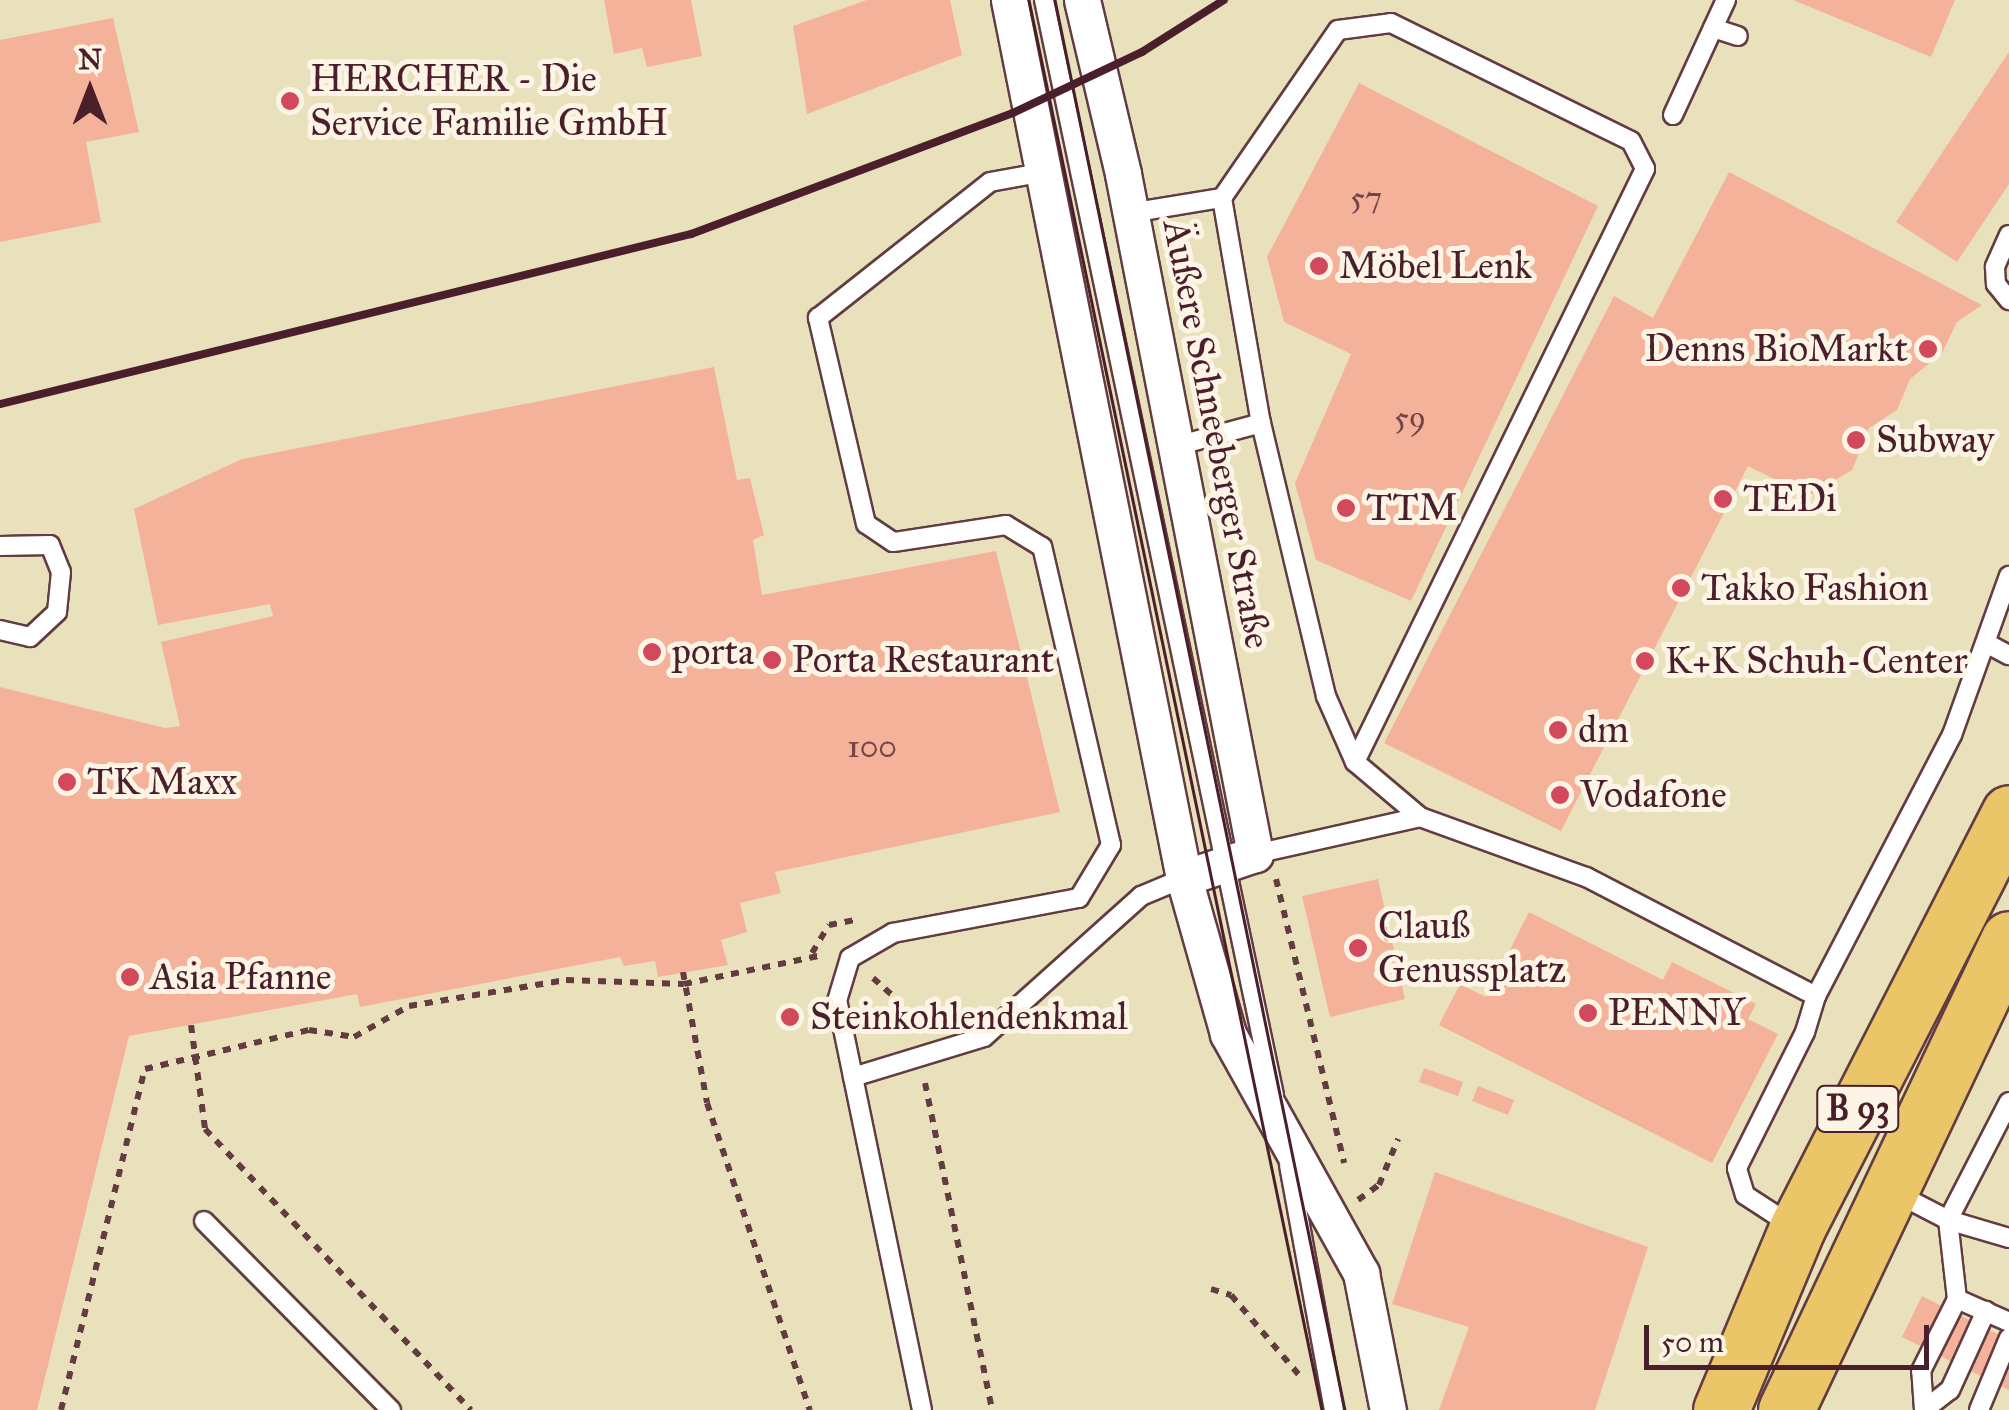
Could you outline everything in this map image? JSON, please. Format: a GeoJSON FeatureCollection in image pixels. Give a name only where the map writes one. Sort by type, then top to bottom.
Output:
{"type":"FeatureCollection","features":[{"type":"Feature","properties":{"kind":"main road","name":"B 93"},"geometry":{"type":"LineString","coordinates":[[1721,1410],[1797,1228],[2009,813]]}},
{"type":"Feature","properties":{"kind":"main road","name":"B 93"},"geometry":{"type":"LineString","coordinates":[[1786,1410],[1887,1188],[2009,940]]}},
{"type":"Feature","properties":{"kind":"street","name":"Äußere Schneeberger Straße"},"geometry":{"type":"LineString","coordinates":[[1009,0],[1184,878],[1228,1034],[1361,1273],[1388,1410]]}},
{"type":"Feature","properties":{"kind":"street","name":"Äußere Schneeberger Straße"},"geometry":{"type":"LineString","coordinates":[[1082,0],[1130,213],[1176,446],[1250,856]]}},
{"type":"Feature","properties":{"kind":"street"},"geometry":{"type":"LineString","coordinates":[[1184,878],[1250,856]]}},
{"type":"Feature","properties":{"kind":"lane","name":"Äußere Schneeberger Straße"},"geometry":{"type":"LineString","coordinates":[[1044,0],[1250,856],[1281,1126],[1334,1410]]}},
{"type":"Feature","properties":{"kind":"lane"},"geometry":{"type":"LineString","coordinates":[[1673,115],[1726,0]]}},
{"type":"Feature","properties":{"kind":"lane"},"geometry":{"type":"LineString","coordinates":[[1356,762],[1645,169],[1631,141],[1391,22],[1338,30],[1222,198],[1261,423],[1326,696],[1356,762],[1420,818],[1586,877],[1816,996]]}},
{"type":"Feature","properties":{"kind":"lane"},"geometry":{"type":"LineString","coordinates":[[1713,28],[1738,36]]}},
{"type":"Feature","properties":{"kind":"lane"},"geometry":{"type":"LineString","coordinates":[[922,1410],[837,1002],[850,958],[893,933],[1079,898],[1110,845],[1042,547],[1006,525],[893,542],[866,524],[818,318],[990,182],[1045,172]]}},
{"type":"Feature","properties":{"kind":"lane"},"geometry":{"type":"LineString","coordinates":[[1130,213],[1222,198]]}},
{"type":"Feature","properties":{"kind":"lane"},"geometry":{"type":"LineString","coordinates":[[2009,236],[1995,267],[1996,284],[2009,300]]}},
{"type":"Feature","properties":{"kind":"lane"},"geometry":{"type":"LineString","coordinates":[[1176,446],[1261,423]]}},
{"type":"Feature","properties":{"kind":"lane"},"geometry":{"type":"LineString","coordinates":[[0,546],[50,546],[61,572],[57,612],[30,637],[0,630]]}},
{"type":"Feature","properties":{"kind":"lane"},"geometry":{"type":"LineString","coordinates":[[1797,1228],[1745,1195],[1737,1168],[1805,1032],[1816,996],[1952,734],[2009,576]]}},
{"type":"Feature","properties":{"kind":"lane"},"geometry":{"type":"LineString","coordinates":[[1986,643],[2009,655]]}},
{"type":"Feature","properties":{"kind":"lane"},"geometry":{"type":"LineString","coordinates":[[1250,856],[1420,818]]}},
{"type":"Feature","properties":{"kind":"lane"},"geometry":{"type":"LineString","coordinates":[[853,1077],[920,1062],[984,1037],[1142,896],[1184,878]]}},
{"type":"Feature","properties":{"kind":"lane"},"geometry":{"type":"LineString","coordinates":[[1986,1311],[1950,1390],[1924,1410],[1921,1371],[1958,1298],[1948,1220],[2009,1102]]}},
{"type":"Feature","properties":{"kind":"lane"},"geometry":{"type":"LineString","coordinates":[[1887,1188],[1948,1220],[2009,1238]]}},
{"type":"Feature","properties":{"kind":"lane"},"geometry":{"type":"LineString","coordinates":[[204,1221],[392,1410]]}},
{"type":"Feature","properties":{"kind":"lane"},"geometry":{"type":"LineString","coordinates":[[1958,1298],[2009,1322]]}},
{"type":"Feature","properties":{"kind":"lane"},"geometry":{"type":"LineString","coordinates":[[1978,1410],[2009,1338]]}},
{"type":"Feature","properties":{"kind":"path"},"geometry":{"type":"LineString","coordinates":[[1250,856],[1345,1168]]}},
{"type":"Feature","properties":{"kind":"path"},"geometry":{"type":"LineString","coordinates":[[61,1410],[145,1069],[309,1030],[354,1038],[410,1006],[566,980],[684,984],[812,953],[850,958],[895,998],[920,1062],[992,1410]]}},
{"type":"Feature","properties":{"kind":"path"},"geometry":{"type":"LineString","coordinates":[[683,972],[706,1103],[810,1410]]}},
{"type":"Feature","properties":{"kind":"path"},"geometry":{"type":"LineString","coordinates":[[190,1026],[205,1129],[471,1410]]}},
{"type":"Feature","properties":{"kind":"path"},"geometry":{"type":"LineString","coordinates":[[1349,1186],[1353,1203],[1379,1186],[1398,1139]]}},
{"type":"Feature","properties":{"kind":"path"},"geometry":{"type":"LineString","coordinates":[[1211,1289],[1231,1295],[1300,1376],[1295,1347]]}},
{"type":"Feature","properties":{"kind":"building"},"geometry":{"type":"Polygon","coordinates":[[[604,0],[691,0],[702,56],[647,67],[642,48],[614,54],[604,0]]]}},
{"type":"Feature","properties":{"kind":"building"},"geometry":{"type":"Polygon","coordinates":[[[867,0],[950,0],[962,55],[807,114],[793,26],[867,0]]]}},
{"type":"Feature","properties":{"kind":"building"},"geometry":{"type":"Polygon","coordinates":[[[1793,0],[1955,0],[1931,57],[1793,0]]]}},
{"type":"Feature","properties":{"kind":"building"},"geometry":{"type":"Polygon","coordinates":[[[113,18],[139,132],[86,142],[101,222],[0,242],[0,40],[113,18]]]}},
{"type":"Feature","properties":{"kind":"building"},"geometry":{"type":"Polygon","coordinates":[[[2009,52],[2009,184],[1957,262],[1896,222],[2009,52]]]}},
{"type":"Feature","properties":{"kind":"building"},"geometry":{"type":"Polygon","coordinates":[[[1359,83],[1598,206],[1411,601],[1316,560],[1295,483],[1351,354],[1284,322],[1267,257],[1359,83]]]}},
{"type":"Feature","properties":{"kind":"building"},"geometry":{"type":"Polygon","coordinates":[[[1729,172],[1982,305],[1957,322],[1942,353],[1910,379],[1897,410],[1869,428],[1852,470],[1808,496],[1748,466],[1561,831],[1384,743],[1614,296],[1653,318],[1729,172]]]}},
{"type":"Feature","properties":{"kind":"building"},"geometry":{"type":"Polygon","coordinates":[[[714,367],[737,480],[750,478],[764,535],[753,540],[762,595],[996,551],[1060,812],[775,872],[781,893],[740,903],[747,932],[721,940],[728,965],[658,977],[655,961],[624,966],[620,957],[360,1007],[357,994],[129,1036],[37,1410],[0,1410],[0,687],[165,728],[180,726],[161,642],[273,616],[270,604],[158,625],[134,509],[242,459],[714,367]]]}},
{"type":"Feature","properties":{"kind":"building"},"geometry":{"type":"Polygon","coordinates":[[[1378,879],[1405,999],[1330,1017],[1302,896],[1378,879]]]}},
{"type":"Feature","properties":{"kind":"building"},"geometry":{"type":"Polygon","coordinates":[[[1529,912],[1663,980],[1672,962],[1756,1004],[1748,1019],[1778,1034],[1712,1163],[1439,1025],[1460,984],[1486,997],[1529,912]]]}},
{"type":"Feature","properties":{"kind":"building"},"geometry":{"type":"Polygon","coordinates":[[[1424,1068],[1463,1082],[1458,1096],[1419,1082],[1424,1068]]]}},
{"type":"Feature","properties":{"kind":"building"},"geometry":{"type":"Polygon","coordinates":[[[1478,1086],[1514,1100],[1508,1115],[1472,1101],[1478,1086]]]}},
{"type":"Feature","properties":{"kind":"building"},"geometry":{"type":"Polygon","coordinates":[[[1435,1172],[1648,1247],[1595,1410],[1439,1410],[1469,1327],[1392,1304],[1435,1172]]]}},
{"type":"Feature","properties":{"kind":"building"},"geometry":{"type":"Polygon","coordinates":[[[1922,1296],[2009,1340],[2009,1390],[1902,1337],[1922,1296]]]}},
{"type":"Feature","properties":{"kind":"tram line"},"geometry":{"type":"LineString","coordinates":[[1029,0],[1322,1410]]}},
{"type":"Feature","properties":{"kind":"tram line"},"geometry":{"type":"LineString","coordinates":[[1055,0],[1345,1410]]}},
{"type":"Feature","properties":{"kind":"railway"},"geometry":{"type":"LineString","coordinates":[[0,404],[691,234],[1013,113],[1142,52],[1224,0]]}},
{"type":"Feature","properties":{"kind":"place","name":"HERCHER - Die Service Familie GmbH"},"geometry":{"type":"Point","coordinates":[290,101]}},
{"type":"Feature","properties":{"kind":"place","name":"Möbel Lenk"},"geometry":{"type":"Point","coordinates":[1319,266]}},
{"type":"Feature","properties":{"kind":"place","name":"Denns BioMarkt"},"geometry":{"type":"Point","coordinates":[1928,349]}},
{"type":"Feature","properties":{"kind":"place","name":"Subway"},"geometry":{"type":"Point","coordinates":[1856,440]}},
{"type":"Feature","properties":{"kind":"place","name":"TEDi"},"geometry":{"type":"Point","coordinates":[1723,499]}},
{"type":"Feature","properties":{"kind":"place","name":"TTM"},"geometry":{"type":"Point","coordinates":[1346,508]}},
{"type":"Feature","properties":{"kind":"place","name":"Takko Fashion"},"geometry":{"type":"Point","coordinates":[1681,588]}},
{"type":"Feature","properties":{"kind":"place","name":"porta"},"geometry":{"type":"Point","coordinates":[652,652]}},
{"type":"Feature","properties":{"kind":"place","name":"Porta Restaurant"},"geometry":{"type":"Point","coordinates":[772,660]}},
{"type":"Feature","properties":{"kind":"place","name":"K+K Schuh-Center"},"geometry":{"type":"Point","coordinates":[1645,661]}},
{"type":"Feature","properties":{"kind":"place","name":"dm"},"geometry":{"type":"Point","coordinates":[1558,730]}},
{"type":"Feature","properties":{"kind":"place","name":"TK Maxx"},"geometry":{"type":"Point","coordinates":[67,782]}},
{"type":"Feature","properties":{"kind":"place","name":"Vodafone"},"geometry":{"type":"Point","coordinates":[1560,795]}},
{"type":"Feature","properties":{"kind":"place","name":"Clauß Genussplatz"},"geometry":{"type":"Point","coordinates":[1358,948]}},
{"type":"Feature","properties":{"kind":"place","name":"Asia Pfanne"},"geometry":{"type":"Point","coordinates":[130,977]}},
{"type":"Feature","properties":{"kind":"place","name":"PENNY"},"geometry":{"type":"Point","coordinates":[1588,1013]}},
{"type":"Feature","properties":{"kind":"place","name":"Steinkohlendenkmal"},"geometry":{"type":"Point","coordinates":[790,1017]}}]}
